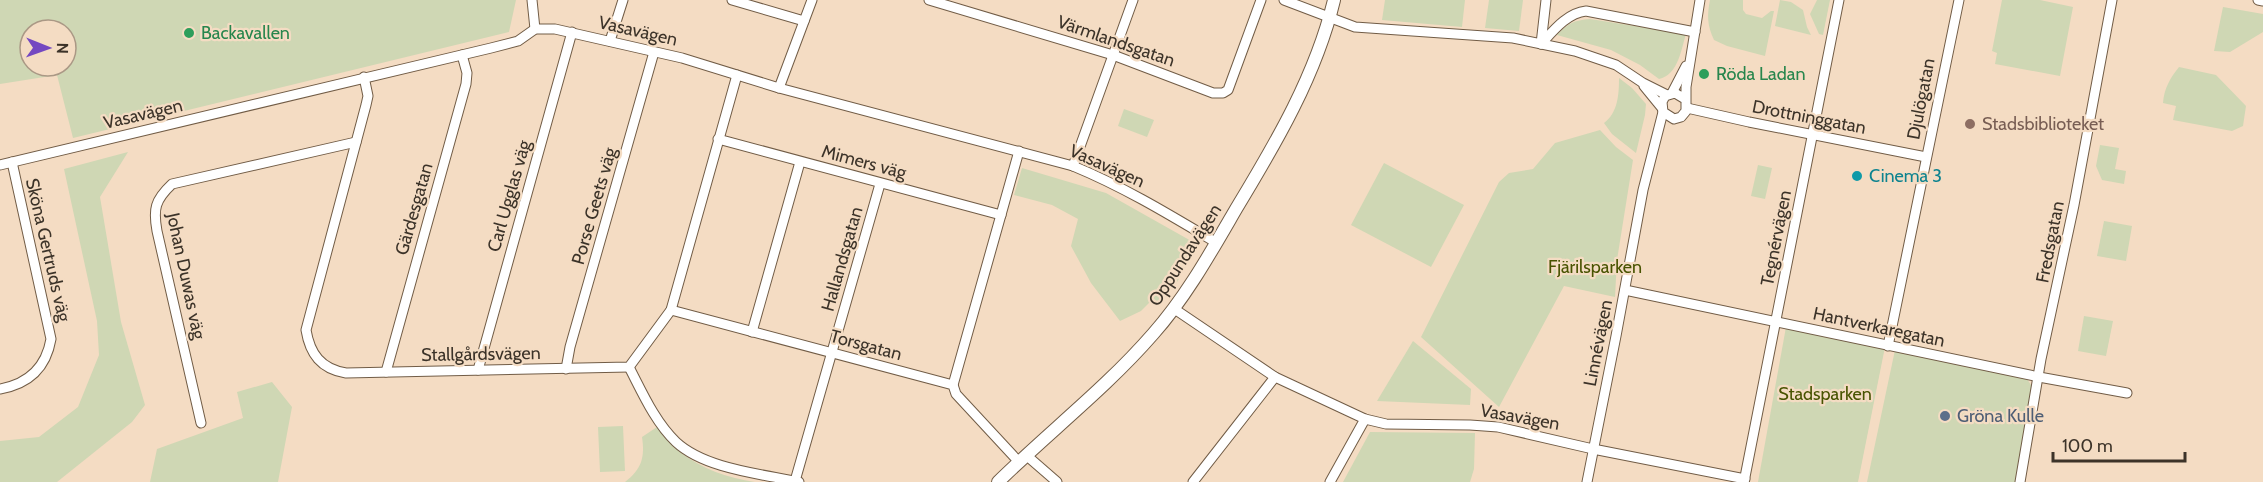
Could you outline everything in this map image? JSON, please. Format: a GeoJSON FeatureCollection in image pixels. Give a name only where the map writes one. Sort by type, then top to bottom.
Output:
{"type":"FeatureCollection","features":[{"type":"Feature","properties":{"kind":"main road","name":"Oppundavägen"},"geometry":{"type":"LineString","coordinates":[[998,482],[1131,357],[1154,333],[1173,308],[1217,243],[1283,129],[1317,57],[1334,0]]}},
{"type":"Feature","properties":{"kind":"street"},"geometry":{"type":"LineString","coordinates":[[532,0],[535,29]]}},
{"type":"Feature","properties":{"kind":"street"},"geometry":{"type":"LineString","coordinates":[[610,41],[622,0]]}},
{"type":"Feature","properties":{"kind":"street"},"geometry":{"type":"LineString","coordinates":[[732,0],[804,21]]}},
{"type":"Feature","properties":{"kind":"street"},"geometry":{"type":"LineString","coordinates":[[780,88],[812,0]]}},
{"type":"Feature","properties":{"kind":"street","name":"Värmlandsgatan"},"geometry":{"type":"LineString","coordinates":[[929,0],[1113,55],[1213,93],[1223,93],[1228,90],[1261,0]]}},
{"type":"Feature","properties":{"kind":"street"},"geometry":{"type":"LineString","coordinates":[[1073,166],[1133,0]]}},
{"type":"Feature","properties":{"kind":"street"},"geometry":{"type":"LineString","coordinates":[[1284,0],[1349,25],[1513,38],[1601,58],[1629,72],[1643,84],[1662,110],[1674,118],[1681,117],[1686,103],[1690,59],[1701,0]]}},
{"type":"Feature","properties":{"kind":"street"},"geometry":{"type":"LineString","coordinates":[[1541,44],[1546,0]]}},
{"type":"Feature","properties":{"kind":"street","name":"Tegnérvägen"},"geometry":{"type":"LineString","coordinates":[[1744,481],[1839,0]]}},
{"type":"Feature","properties":{"kind":"street","name":"Djulögatan"},"geometry":{"type":"LineString","coordinates":[[1888,346],[1959,0]]}},
{"type":"Feature","properties":{"kind":"street"},"geometry":{"type":"LineString","coordinates":[[2258,0],[2263,1]]}},
{"type":"Feature","properties":{"kind":"street","name":"Fredsgatan"},"geometry":{"type":"LineString","coordinates":[[2020,482],[2041,359],[2070,227],[2112,2]]}},
{"type":"Feature","properties":{"kind":"street"},"geometry":{"type":"LineString","coordinates":[[1541,44],[1569,17],[1586,11],[1695,32]]}},
{"type":"Feature","properties":{"kind":"street","name":"Vasavägen"},"geometry":{"type":"LineString","coordinates":[[0,165],[518,41],[535,29],[572,32],[682,58],[780,88],[1073,166],[1162,209],[1217,243]]}},
{"type":"Feature","properties":{"kind":"street","name":"Carl Ugglas väg"},"geometry":{"type":"LineString","coordinates":[[478,370],[572,32]]}},
{"type":"Feature","properties":{"kind":"street","name":"Porse Geets väg"},"geometry":{"type":"LineString","coordinates":[[566,369],[570,347],[654,52]]}},
{"type":"Feature","properties":{"kind":"street","name":"Gärdesgatan"},"geometry":{"type":"LineString","coordinates":[[386,372],[466,84],[467,73],[462,54]]}},
{"type":"Feature","properties":{"kind":"street"},"geometry":{"type":"LineString","coordinates":[[1662,110],[1663,99],[1670,94],[1690,59]]}},
{"type":"Feature","properties":{"kind":"street"},"geometry":{"type":"LineString","coordinates":[[737,75],[671,310],[629,367],[660,423],[675,442],[688,451],[719,464],[797,482]]}},
{"type":"Feature","properties":{"kind":"street","name":"Stallgårdsvägen"},"geometry":{"type":"LineString","coordinates":[[364,77],[368,96],[306,330],[308,344],[313,354],[334,371],[346,373],[629,367]]}},
{"type":"Feature","properties":{"kind":"street"},"geometry":{"type":"LineString","coordinates":[[1643,84],[1670,94],[1679,93],[1686,103]]}},
{"type":"Feature","properties":{"kind":"street","name":"Drottninggatan"},"geometry":{"type":"LineString","coordinates":[[1686,103],[1813,135],[1926,157]]}},
{"type":"Feature","properties":{"kind":"street","name":"Linnévägen"},"geometry":{"type":"LineString","coordinates":[[1587,482],[1643,190],[1657,141],[1662,110]]}},
{"type":"Feature","properties":{"kind":"street","name":"Linnévägen"},"geometry":{"type":"LineString","coordinates":[[1657,141],[1674,118]]}},
{"type":"Feature","properties":{"kind":"street","name":"Mimers väg"},"geometry":{"type":"LineString","coordinates":[[718,139],[1001,216]]}},
{"type":"Feature","properties":{"kind":"street","name":"Johan Duwas väg"},"geometry":{"type":"LineString","coordinates":[[201,423],[157,231],[155,206],[172,184],[356,142]]}},
{"type":"Feature","properties":{"kind":"street"},"geometry":{"type":"LineString","coordinates":[[1019,151],[953,385],[956,394],[1022,458],[1057,482]]}},
{"type":"Feature","properties":{"kind":"street","name":"Sköna Gertruds väg"},"geometry":{"type":"LineString","coordinates":[[0,389],[25,381],[34,375],[46,358],[51,339],[12,162]]}},
{"type":"Feature","properties":{"kind":"street"},"geometry":{"type":"LineString","coordinates":[[752,332],[800,162]]}},
{"type":"Feature","properties":{"kind":"street","name":"Hallandsgatan"},"geometry":{"type":"LineString","coordinates":[[797,482],[831,352],[880,184]]}},
{"type":"Feature","properties":{"kind":"street","name":"Hantverkaregatan"},"geometry":{"type":"LineString","coordinates":[[1625,290],[2039,378],[2127,393]]}},
{"type":"Feature","properties":{"kind":"street","name":"Vasavägen"},"geometry":{"type":"LineString","coordinates":[[1173,308],[1275,377],[1365,419],[1386,424],[1498,427],[1744,481]]}},
{"type":"Feature","properties":{"kind":"street","name":"Torsgatan"},"geometry":{"type":"LineString","coordinates":[[671,310],[953,385]]}},
{"type":"Feature","properties":{"kind":"street"},"geometry":{"type":"LineString","coordinates":[[1193,482],[1275,377]]}},
{"type":"Feature","properties":{"kind":"street"},"geometry":{"type":"LineString","coordinates":[[1330,482],[1365,419]]}},
{"type":"Feature","properties":{"kind":"green space"},"geometry":{"type":"Polygon","coordinates":[[[0,0],[516,0],[509,32],[73,138],[58,78],[78,78],[78,18],[18,18],[18,78],[38,78],[0,84],[0,0]]]}},
{"type":"Feature","properties":{"kind":"green space"},"geometry":{"type":"Polygon","coordinates":[[[1385,0],[1465,0],[1462,27],[1382,20],[1385,0]]]}},
{"type":"Feature","properties":{"kind":"green space"},"geometry":{"type":"Polygon","coordinates":[[[1489,0],[1523,0],[1519,31],[1485,28],[1489,0]]]}},
{"type":"Feature","properties":{"kind":"green space"},"geometry":{"type":"Polygon","coordinates":[[[1710,0],[1743,0],[1743,10],[1746,14],[1762,18],[1774,11],[1765,56],[1727,46],[1714,40],[1708,20],[1710,0]]]}},
{"type":"Feature","properties":{"kind":"green space"},"geometry":{"type":"Polygon","coordinates":[[[1780,0],[1791,2],[1803,10],[1811,35],[1775,26],[1780,0]]]}},
{"type":"Feature","properties":{"kind":"green space"},"geometry":{"type":"Polygon","coordinates":[[[1817,0],[1830,0],[1823,35],[1819,34],[1810,14],[1817,0]]]}},
{"type":"Feature","properties":{"kind":"green space"},"geometry":{"type":"Polygon","coordinates":[[[2002,0],[2040,0],[2073,7],[2060,76],[1995,64],[1997,53],[1992,51],[2002,0]]]}},
{"type":"Feature","properties":{"kind":"green space"},"geometry":{"type":"Polygon","coordinates":[[[2223,7],[2263,14],[2263,32],[2230,52],[2214,51],[2223,7]]]}},
{"type":"Feature","properties":{"kind":"green space"},"geometry":{"type":"Polygon","coordinates":[[[1590,19],[1686,34],[1675,67],[1671,73],[1659,79],[1640,65],[1611,50],[1557,35],[1571,23],[1590,19]]]}},
{"type":"Feature","properties":{"kind":"green space"},"geometry":{"type":"Polygon","coordinates":[[[2179,67],[2216,75],[2246,106],[2243,126],[2232,131],[2173,120],[2176,106],[2163,103],[2168,84],[2179,67]]]}},
{"type":"Feature","properties":{"kind":"green space"},"geometry":{"type":"Polygon","coordinates":[[[1619,78],[1632,88],[1646,104],[1636,153],[1612,134],[1604,123],[1615,109],[1619,78]]]}},
{"type":"Feature","properties":{"kind":"green space"},"geometry":{"type":"Polygon","coordinates":[[[1124,109],[1154,120],[1147,137],[1118,126],[1124,109]]]}},
{"type":"Feature","properties":{"kind":"green space","name":"Fjärilsparken"},"geometry":{"type":"Polygon","coordinates":[[[1600,130],[1616,147],[1633,160],[1617,260],[1615,297],[1564,286],[1499,407],[1421,337],[1499,182],[1509,173],[1533,169],[1555,143],[1600,130]]]}},
{"type":"Feature","properties":{"kind":"green space"},"geometry":{"type":"Polygon","coordinates":[[[2100,145],[2119,148],[2115,169],[2126,171],[2124,184],[2102,180],[2096,166],[2100,145]]]}},
{"type":"Feature","properties":{"kind":"green space"},"geometry":{"type":"Polygon","coordinates":[[[128,152],[100,197],[121,322],[145,405],[132,422],[57,482],[0,482],[0,441],[39,437],[78,407],[99,355],[97,321],[64,169],[128,152]]]}},
{"type":"Feature","properties":{"kind":"green space"},"geometry":{"type":"Polygon","coordinates":[[[1384,163],[1464,205],[1431,267],[1351,225],[1384,163]]]}},
{"type":"Feature","properties":{"kind":"green space"},"geometry":{"type":"Polygon","coordinates":[[[1758,165],[1772,168],[1765,199],[1751,196],[1758,165]]]}},
{"type":"Feature","properties":{"kind":"green space"},"geometry":{"type":"Polygon","coordinates":[[[1022,168],[1106,193],[1193,242],[1187,264],[1176,284],[1162,300],[1149,303],[1141,311],[1120,321],[1091,283],[1071,246],[1078,219],[1052,205],[1014,195],[1022,168]]]}},
{"type":"Feature","properties":{"kind":"green space"},"geometry":{"type":"Polygon","coordinates":[[[2104,221],[2132,226],[2126,261],[2097,256],[2104,221]]]}},
{"type":"Feature","properties":{"kind":"green space"},"geometry":{"type":"Polygon","coordinates":[[[2084,316],[2113,321],[2106,356],[2078,351],[2084,316]]]}},
{"type":"Feature","properties":{"kind":"green space","name":"Stadsparken"},"geometry":{"type":"Polygon","coordinates":[[[1786,327],[1885,347],[1858,482],[1758,482],[1786,327]]]}},
{"type":"Feature","properties":{"kind":"green space"},"geometry":{"type":"Polygon","coordinates":[[[1413,341],[1471,389],[1470,405],[1377,401],[1413,341]]]}},
{"type":"Feature","properties":{"kind":"green space"},"geometry":{"type":"Polygon","coordinates":[[[1895,350],[2027,379],[2033,388],[2015,482],[1867,482],[1895,350]]]}},
{"type":"Feature","properties":{"kind":"green space"},"geometry":{"type":"Polygon","coordinates":[[[272,382],[292,407],[278,482],[150,482],[157,449],[243,418],[237,392],[272,382]]]}},
{"type":"Feature","properties":{"kind":"green space"},"geometry":{"type":"Polygon","coordinates":[[[623,426],[625,471],[600,472],[598,427],[623,426]]]}},
{"type":"Feature","properties":{"kind":"green space"},"geometry":{"type":"Polygon","coordinates":[[[657,427],[680,452],[697,463],[725,475],[755,482],[625,482],[641,462],[642,437],[657,427]]]}},
{"type":"Feature","properties":{"kind":"green space"},"geometry":{"type":"Polygon","coordinates":[[[1370,432],[1475,433],[1474,469],[1470,482],[1343,482],[1370,432]]]}},
{"type":"Feature","properties":{"kind":"place","name":"Backavallen"},"geometry":{"type":"Point","coordinates":[189,33]}},
{"type":"Feature","properties":{"kind":"place","name":"Röda Ladan"},"geometry":{"type":"Point","coordinates":[1704,74]}},
{"type":"Feature","properties":{"kind":"place","name":"Stadsbiblioteket"},"geometry":{"type":"Point","coordinates":[1970,124]}},
{"type":"Feature","properties":{"kind":"place","name":"Cinema 3"},"geometry":{"type":"Point","coordinates":[1857,176]}},
{"type":"Feature","properties":{"kind":"place","name":"Gröna Kulle"},"geometry":{"type":"Point","coordinates":[1945,416]}}]}
